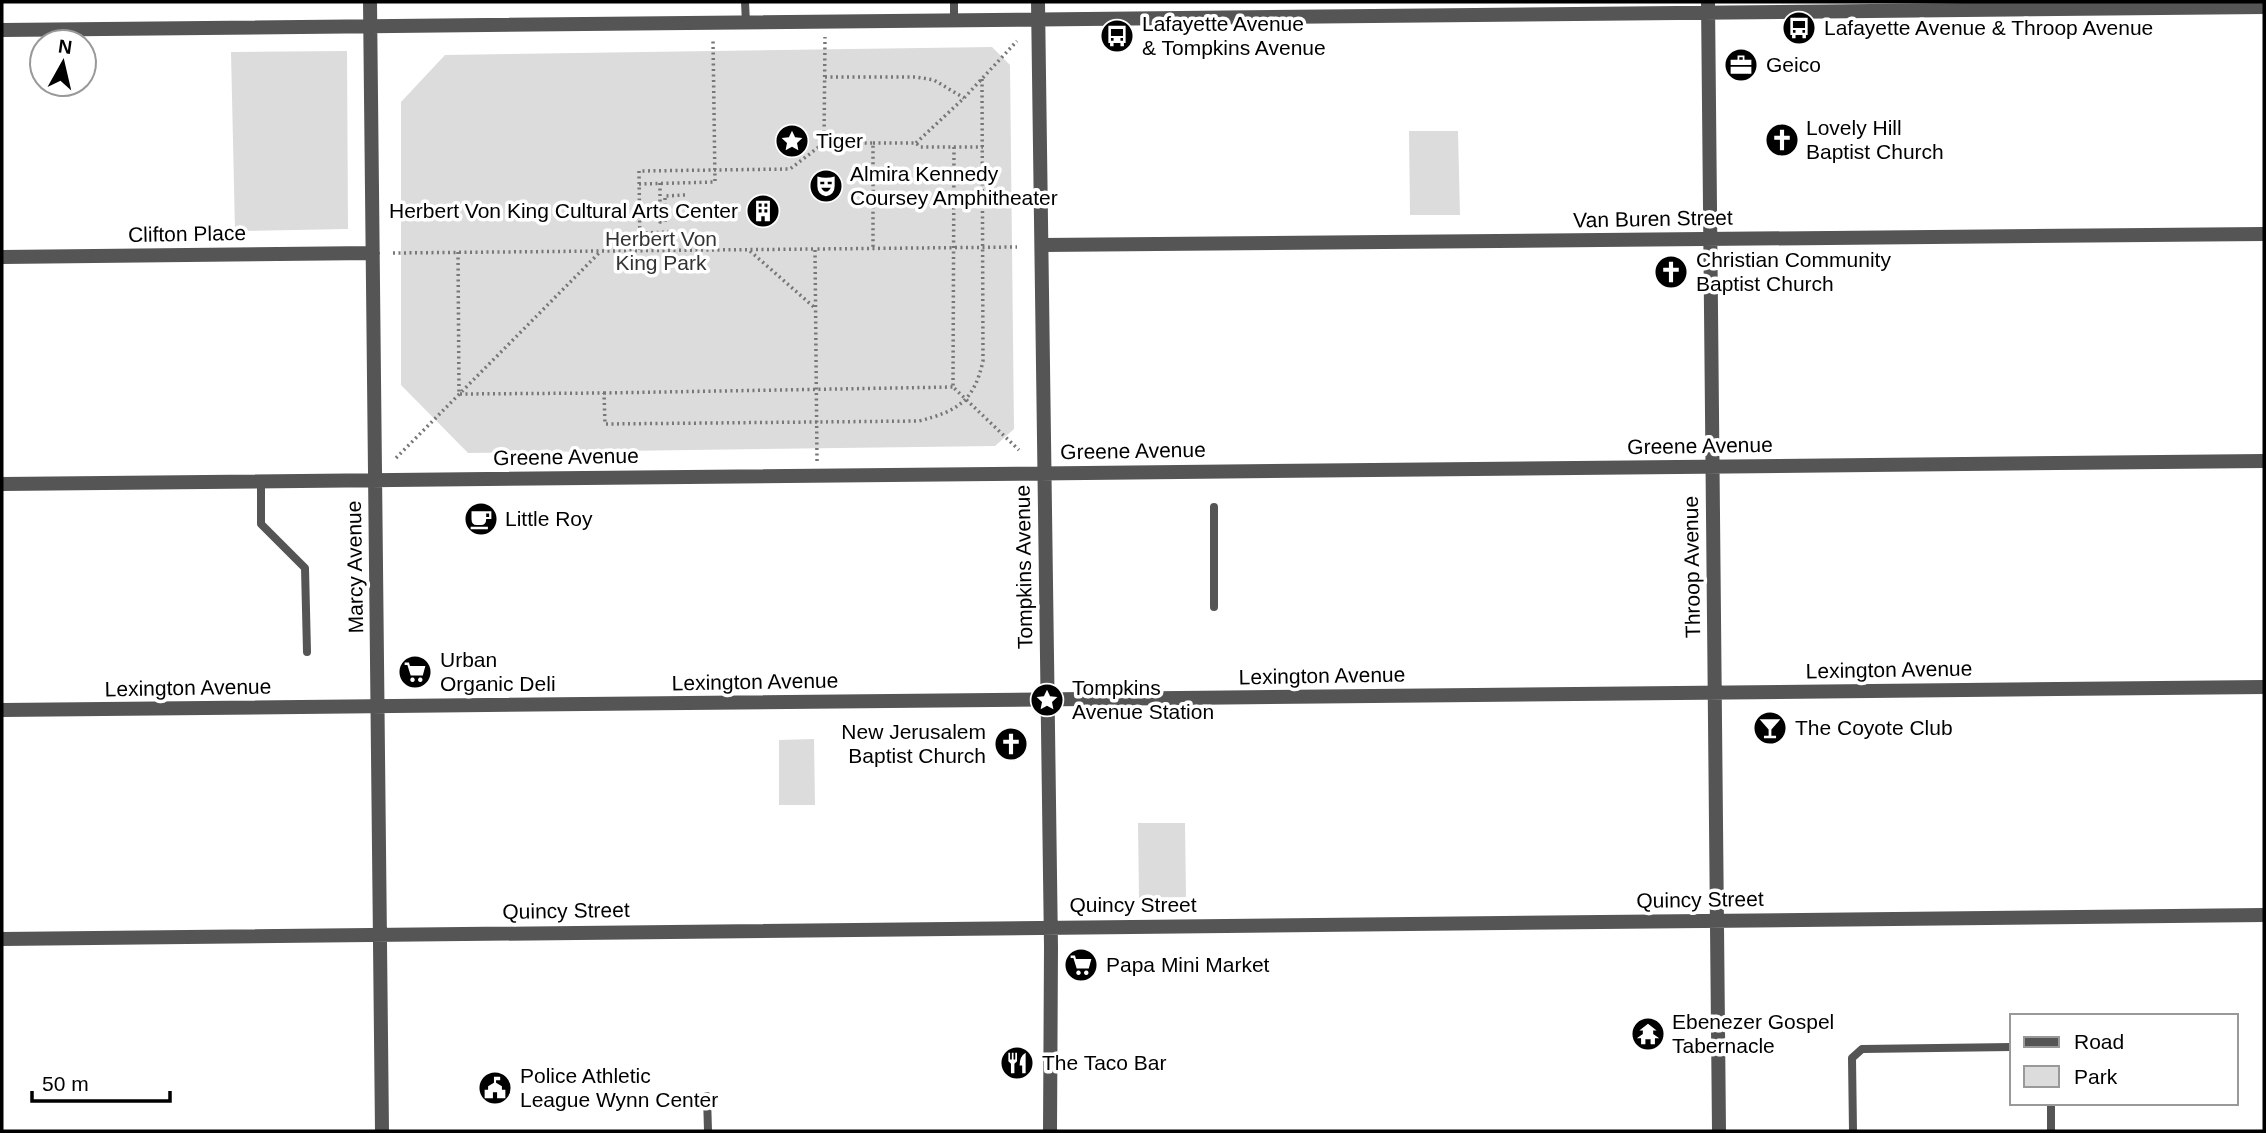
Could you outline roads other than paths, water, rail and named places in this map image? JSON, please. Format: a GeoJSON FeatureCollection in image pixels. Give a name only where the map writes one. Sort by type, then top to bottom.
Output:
{"type":"FeatureCollection","features":[{"type":"Feature","properties":{"kind":"street","name":"Marcy Avenue"},"geometry":{"type":"LineString","coordinates":[[370,2],[382,1131]]}},
{"type":"Feature","properties":{"kind":"street","name":"Tompkins Avenue"},"geometry":{"type":"LineString","coordinates":[[1038,2],[1051,926],[1051,1131]]}},
{"type":"Feature","properties":{"kind":"street"},"geometry":{"type":"LineString","coordinates":[[2,30],[1039,20],[1708,7],[2264,7]]}},
{"type":"Feature","properties":{"kind":"street","name":"Throop Avenue"},"geometry":{"type":"LineString","coordinates":[[1708,7],[1719,1131]]}},
{"type":"Feature","properties":{"kind":"street","name":"Van Buren Street"},"geometry":{"type":"LineString","coordinates":[[1042,245],[2264,234]]}},
{"type":"Feature","properties":{"kind":"street","name":"Clifton Place"},"geometry":{"type":"LineString","coordinates":[[2,257],[373,253]]}},
{"type":"Feature","properties":{"kind":"street","name":"Greene Avenue"},"geometry":{"type":"LineString","coordinates":[[2,484],[2264,461]]}},
{"type":"Feature","properties":{"kind":"street","name":"Lexington Avenue"},"geometry":{"type":"LineString","coordinates":[[2,710],[2264,687]]}},
{"type":"Feature","properties":{"kind":"street","name":"Quincy Street"},"geometry":{"type":"LineString","coordinates":[[2,939],[2264,915]]}},
{"type":"Feature","properties":{"kind":"lane"},"geometry":{"type":"LineString","coordinates":[[745,2],[746,23]]}},
{"type":"Feature","properties":{"kind":"lane"},"geometry":{"type":"LineString","coordinates":[[954,2],[954,20]]}},
{"type":"Feature","properties":{"kind":"lane"},"geometry":{"type":"LineString","coordinates":[[261,482],[261,524],[305,568],[307,652]]}},
{"type":"Feature","properties":{"kind":"lane"},"geometry":{"type":"LineString","coordinates":[[1214,507],[1214,607]]}},
{"type":"Feature","properties":{"kind":"lane"},"geometry":{"type":"LineString","coordinates":[[1853,1131],[1852,1058],[1862,1049],[2010,1047]]}},
{"type":"Feature","properties":{"kind":"lane"},"geometry":{"type":"LineString","coordinates":[[706,1096],[708,1131]]}},
{"type":"Feature","properties":{"kind":"lane"},"geometry":{"type":"LineString","coordinates":[[2051,1105],[2052,1131]]}},
{"type":"Feature","properties":{"kind":"place","name":"Lafayette Avenue & Throop Avenue"},"geometry":{"type":"Point","coordinates":[1799,28]}},
{"type":"Feature","properties":{"kind":"place","name":"Lafayette Avenue & Tompkins Avenue"},"geometry":{"type":"Point","coordinates":[1117,36]}},
{"type":"Feature","properties":{"kind":"place","name":"Geico"},"geometry":{"type":"Point","coordinates":[1741,65]}},
{"type":"Feature","properties":{"kind":"place","name":"Lovely Hill Baptist Church"},"geometry":{"type":"Point","coordinates":[1782,140]}},
{"type":"Feature","properties":{"kind":"place","name":"Tiger"},"geometry":{"type":"Point","coordinates":[792,141]}},
{"type":"Feature","properties":{"kind":"place","name":"Almira Kennedy Coursey Amphitheater"},"geometry":{"type":"Point","coordinates":[826,186]}},
{"type":"Feature","properties":{"kind":"place","name":"Herbert Von King Cultural Arts Center"},"geometry":{"type":"Point","coordinates":[763,211]}},
{"type":"Feature","properties":{"kind":"place","name":"Christian Community Baptist Church"},"geometry":{"type":"Point","coordinates":[1671,272]}},
{"type":"Feature","properties":{"kind":"place","name":"Little Roy"},"geometry":{"type":"Point","coordinates":[481,519]}},
{"type":"Feature","properties":{"kind":"place","name":"Urban Organic Deli"},"geometry":{"type":"Point","coordinates":[415,672]}},
{"type":"Feature","properties":{"kind":"place","name":"Tompkins Avenue Station"},"geometry":{"type":"Point","coordinates":[1047,700]}},
{"type":"Feature","properties":{"kind":"place","name":"The Coyote Club"},"geometry":{"type":"Point","coordinates":[1770,728]}},
{"type":"Feature","properties":{"kind":"place","name":"New Jerusalem Baptist Church"},"geometry":{"type":"Point","coordinates":[1011,744]}},
{"type":"Feature","properties":{"kind":"place","name":"Papa Mini Market"},"geometry":{"type":"Point","coordinates":[1081,965]}},
{"type":"Feature","properties":{"kind":"place","name":"Ebenezer Gospel Tabernacle"},"geometry":{"type":"Point","coordinates":[1648,1034]}},
{"type":"Feature","properties":{"kind":"place","name":"The Taco Bar"},"geometry":{"type":"Point","coordinates":[1017,1063]}},
{"type":"Feature","properties":{"kind":"place","name":"Police Athletic League Wynn Center"},"geometry":{"type":"Point","coordinates":[495,1088]}},
{"type":"Feature","properties":{"kind":"park label","name":"Herbert Von King Park"},"geometry":{"type":"Point","coordinates":[661,251]}}]}
